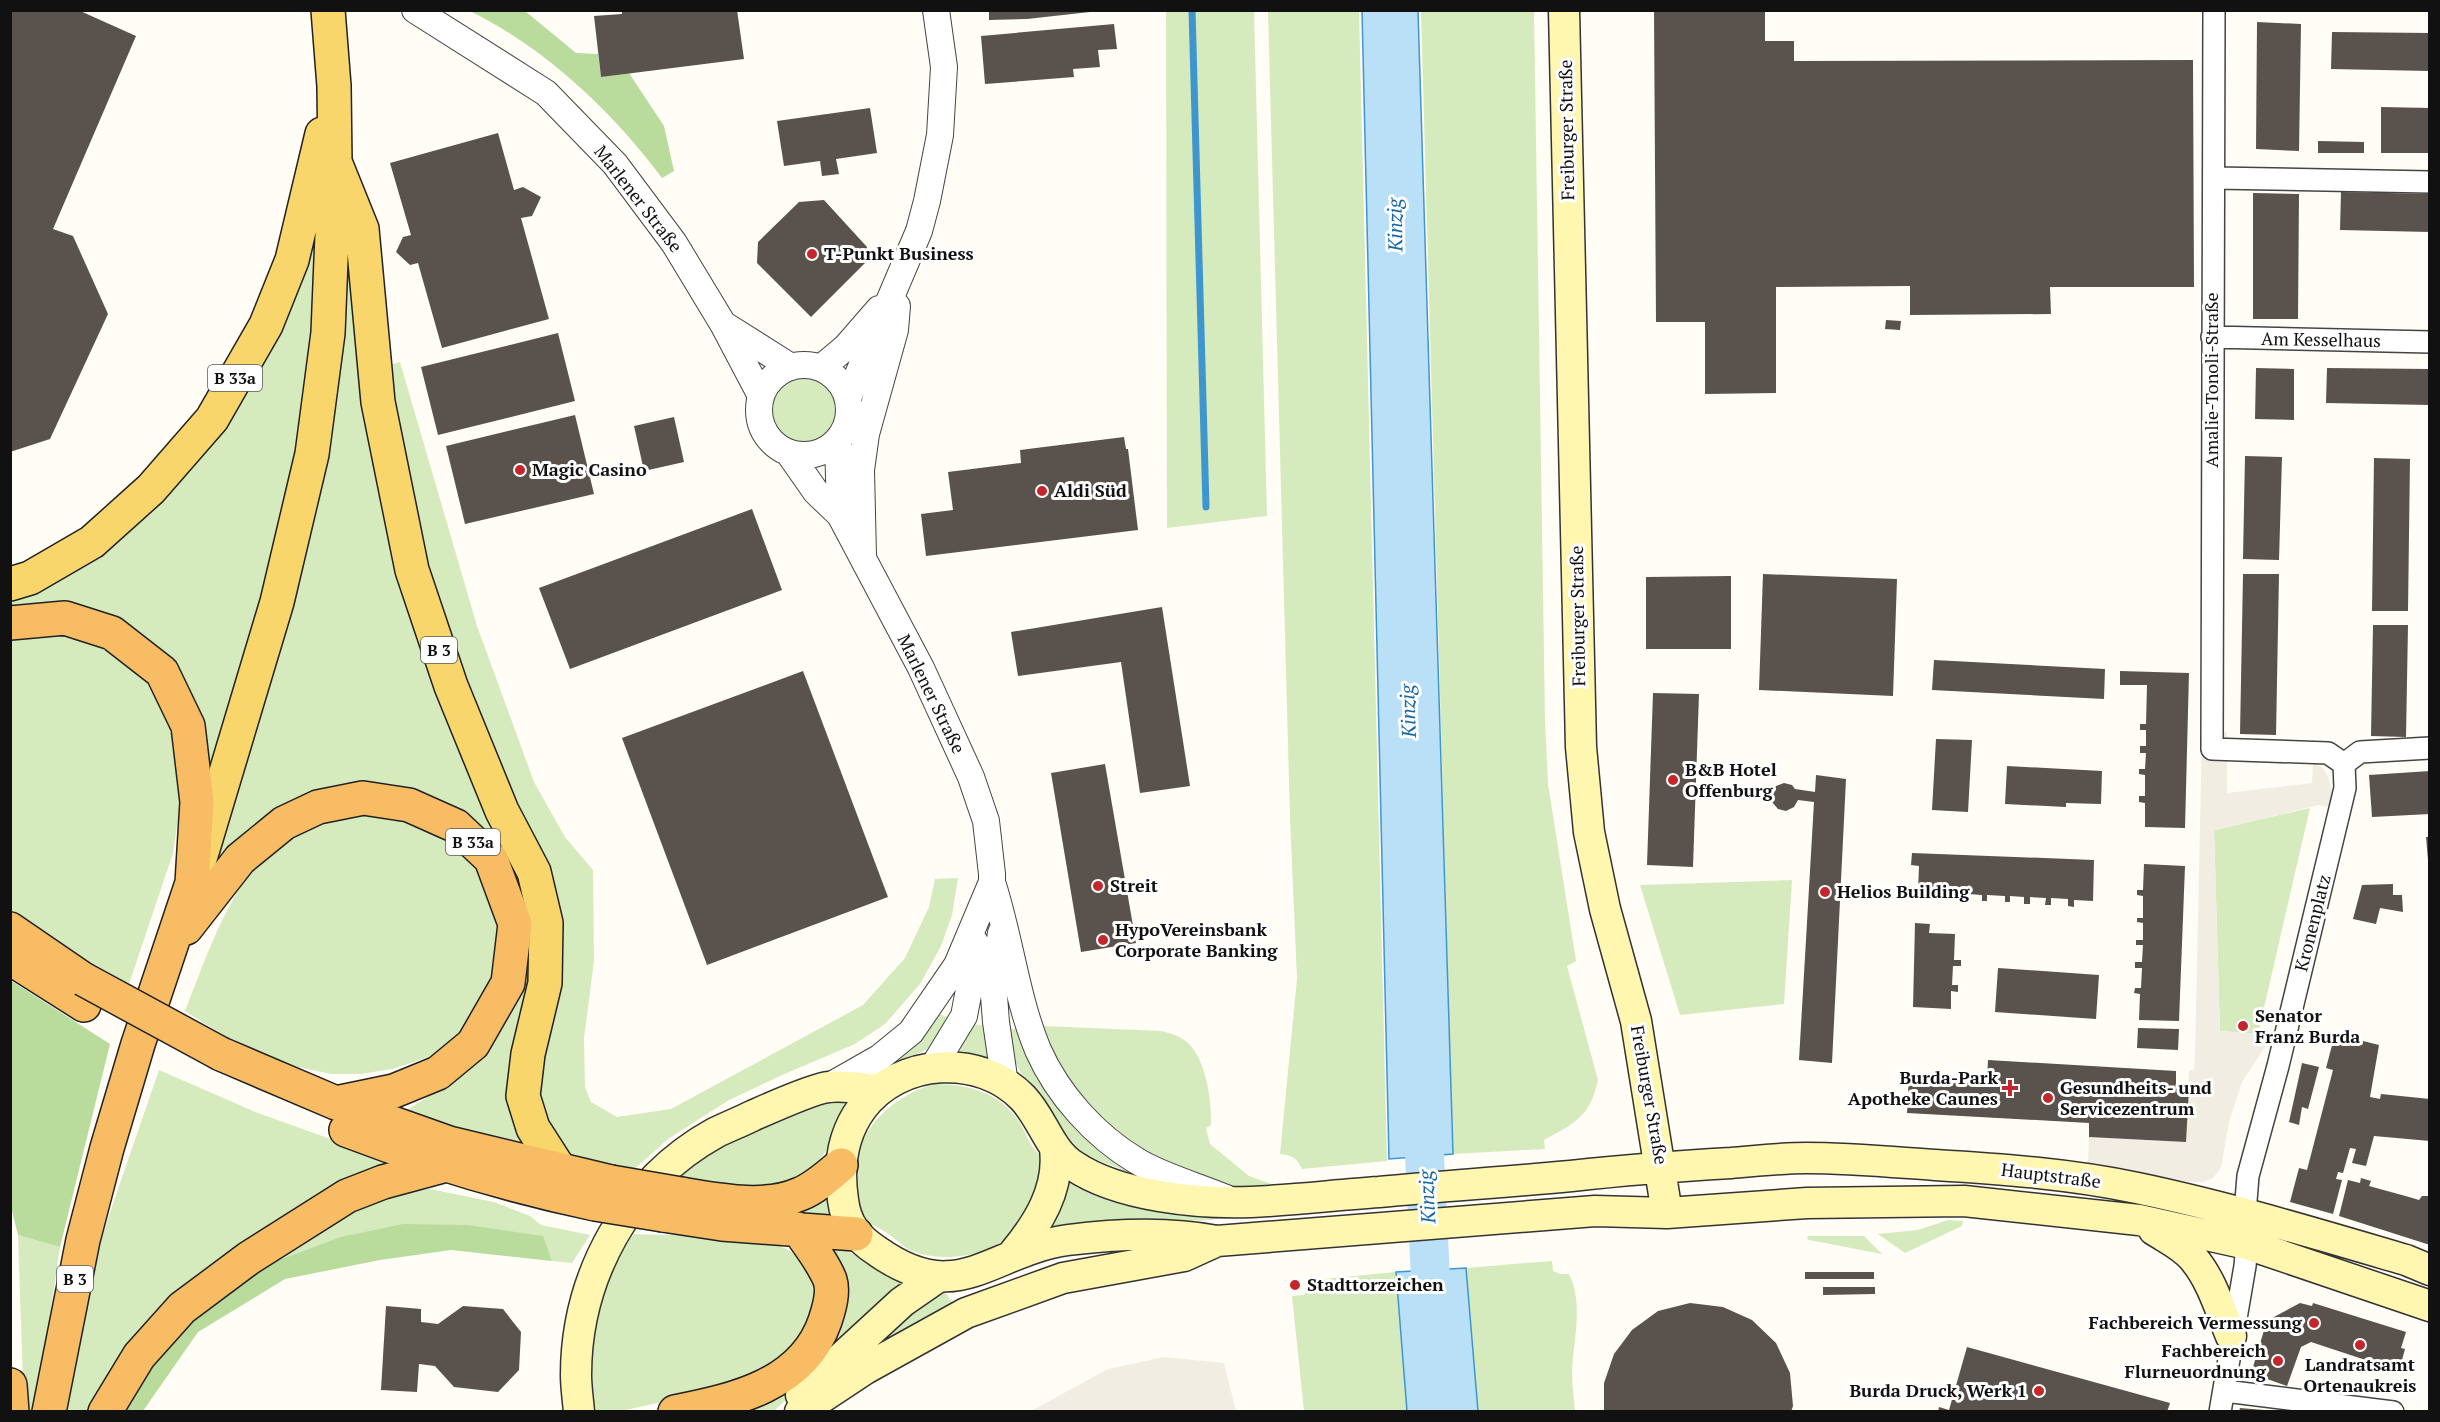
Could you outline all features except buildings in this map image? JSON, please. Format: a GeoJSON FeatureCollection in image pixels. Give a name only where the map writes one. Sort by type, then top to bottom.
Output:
{"type":"FeatureCollection","features":[{"type":"Feature","properties":{"kind":"highway","name":"B 3"},"geometry":{"type":"LineString","coordinates":[[10,623],[65,618],[112,633],[162,672],[188,726],[197,802],[192,884],[135,1054],[86,1228],[50,1412]]}},
{"type":"Feature","properties":{"kind":"highway","name":"B 33a"},"geometry":{"type":"LineString","coordinates":[[170,949],[240,859],[284,823],[318,807],[363,798],[409,806],[456,826],[491,859],[515,924],[508,983],[473,1044],[438,1073],[394,1091],[336,1103]]}},
{"type":"Feature","properties":{"kind":"highway"},"geometry":{"type":"LineString","coordinates":[[10,929],[84,992]]}},
{"type":"Feature","properties":{"kind":"highway"},"geometry":{"type":"LineString","coordinates":[[10,958],[84,992],[219,1066],[396,1149],[550,1194],[603,1193],[672,1205],[722,1224],[856,1234]]}},
{"type":"Feature","properties":{"kind":"highway"},"geometry":{"type":"LineString","coordinates":[[219,1066],[336,1103],[449,1143],[560,1170],[603,1193]]}},
{"type":"Feature","properties":{"kind":"highway"},"geometry":{"type":"LineString","coordinates":[[105,1412],[140,1356],[182,1308],[249,1258],[347,1196],[383,1182],[446,1165]]}},
{"type":"Feature","properties":{"kind":"highway"},"geometry":{"type":"LineString","coordinates":[[672,1205],[731,1201],[770,1202],[801,1194],[819,1184],[841,1165]]}},
{"type":"Feature","properties":{"kind":"highway"},"geometry":{"type":"LineString","coordinates":[[675,1412],[749,1393],[785,1374],[805,1359],[820,1335],[830,1307],[830,1282],[818,1258],[798,1229]]}},
{"type":"Feature","properties":{"kind":"highway"},"geometry":{"type":"LineString","coordinates":[[10,1385],[12,1412]]}},
{"type":"Feature","properties":{"kind":"main road","name":"B 3"},"geometry":{"type":"LineString","coordinates":[[192,884],[277,602],[312,454],[328,333],[335,162],[334,86],[328,10]]}},
{"type":"Feature","properties":{"kind":"main road","name":"Freiburger Straße"},"geometry":{"type":"LineString","coordinates":[[1564,10],[1581,747],[1589,832],[1605,909],[1636,1021],[1667,1213]]}},
{"type":"Feature","properties":{"kind":"main road","name":"B 33a"},"geometry":{"type":"LineString","coordinates":[[10,584],[30,578],[92,542],[151,489],[212,419],[266,325],[292,260],[334,86]]}},
{"type":"Feature","properties":{"kind":"main road","name":"B 3"},"geometry":{"type":"LineString","coordinates":[[335,162],[362,229],[378,402],[412,570],[451,686],[502,811],[534,873],[546,923],[545,982],[528,1054],[523,1096],[533,1128],[560,1170]]}},
{"type":"Feature","properties":{"kind":"main road"},"geometry":{"type":"LineString","coordinates":[[1217,1241],[1181,1234],[1072,1239],[1013,1254],[996,1264],[967,1275],[938,1277],[909,1270],[884,1256],[856,1234],[846,1217],[843,1205],[841,1165],[846,1138],[868,1100],[879,1090],[904,1075],[933,1067],[958,1066],[1005,1084],[1024,1099],[1055,1149],[1075,1167],[1116,1184],[1189,1201],[1237,1202]]}},
{"type":"Feature","properties":{"kind":"main road"},"geometry":{"type":"LineString","coordinates":[[579,1412],[577,1366],[580,1325],[592,1280],[609,1239],[658,1177],[682,1155],[714,1134],[766,1110],[828,1087],[879,1090]]}},
{"type":"Feature","properties":{"kind":"main road"},"geometry":{"type":"LineString","coordinates":[[1013,1254],[1037,1223],[1049,1197],[1056,1174],[1055,1149]]}},
{"type":"Feature","properties":{"kind":"main road","name":"Hauptstraße"},"geometry":{"type":"LineString","coordinates":[[1551,1178],[1661,1166],[1804,1158],[2018,1170],[2131,1187],[2245,1213],[2406,1260],[2430,1270]]}},
{"type":"Feature","properties":{"kind":"main road","name":"Marlener Straße"},"geometry":{"type":"LineString","coordinates":[[1237,1202],[1551,1178]]}},
{"type":"Feature","properties":{"kind":"main road","name":"Hauptstraße"},"geometry":{"type":"LineString","coordinates":[[1217,1241],[1595,1211],[1667,1213],[1807,1203],[1964,1201],[2139,1221],[2247,1244],[2430,1306]]}},
{"type":"Feature","properties":{"kind":"main road"},"geometry":{"type":"LineString","coordinates":[[2139,1221],[2183,1248],[2193,1258],[2208,1279],[2231,1336]]}},
{"type":"Feature","properties":{"kind":"main road"},"geometry":{"type":"LineString","coordinates":[[800,1412],[865,1370],[966,1313],[1063,1278],[1184,1256],[1217,1241]]}},
{"type":"Feature","properties":{"kind":"main road"},"geometry":{"type":"LineString","coordinates":[[788,1412],[807,1388],[902,1302],[938,1277]]}},
{"type":"Feature","properties":{"kind":"street","name":"Marlener Straße"},"geometry":{"type":"LineString","coordinates":[[415,10],[546,93],[615,164],[674,243],[723,324],[761,396]]}},
{"type":"Feature","properties":{"kind":"street"},"geometry":{"type":"LineString","coordinates":[[848,398],[920,231],[940,135],[944,67],[936,10]]}},
{"type":"Feature","properties":{"kind":"street","name":"Amalie-Tonoli-Straße"},"geometry":{"type":"LineString","coordinates":[[2214,10],[2211,749],[2328,753],[2344,764]]}},
{"type":"Feature","properties":{"kind":"street"},"geometry":{"type":"LineString","coordinates":[[2215,178],[2430,182]]}},
{"type":"Feature","properties":{"kind":"street"},"geometry":{"type":"LineString","coordinates":[[821,368],[846,347],[895,285]]}},
{"type":"Feature","properties":{"kind":"street"},"geometry":{"type":"LineString","coordinates":[[863,559],[861,470],[866,434],[895,330],[895,285]]}},
{"type":"Feature","properties":{"kind":"street","name":"Marlener Straße"},"geometry":{"type":"LineString","coordinates":[[723,324],[791,367]]}},
{"type":"Feature","properties":{"kind":"street","name":"Am Kesselhaus"},"geometry":{"type":"LineString","coordinates":[[2212,337],[2430,342]]}},
{"type":"Feature","properties":{"kind":"street"},"geometry":{"type":"LineString","coordinates":[[806,364],[821,368],[838,380],[848,398],[850,409],[848,420],[838,440],[827,449],[815,454],[801,455],[788,452],[778,446],[763,428],[759,407],[761,396],[768,383],[778,373],[806,364]]}},
{"type":"Feature","properties":{"kind":"street","name":"Marlener Straße"},"geometry":{"type":"LineString","coordinates":[[838,440],[840,515]]}},
{"type":"Feature","properties":{"kind":"street","name":"Marlener Straße"},"geometry":{"type":"LineString","coordinates":[[788,452],[816,492],[840,515],[921,669],[971,777],[986,821],[992,882],[1004,918],[1022,999],[1038,1050],[1065,1096],[1114,1146],[1139,1163],[1237,1202]]}},
{"type":"Feature","properties":{"kind":"street"},"geometry":{"type":"LineString","coordinates":[[2344,764],[2360,752],[2430,748]]}},
{"type":"Feature","properties":{"kind":"street","name":"Kronenplatz"},"geometry":{"type":"LineString","coordinates":[[2220,1412],[2247,1244],[2245,1213],[2248,1176],[2278,1066],[2345,788],[2344,764]]}},
{"type":"Feature","properties":{"kind":"street","name":"Marlener Straße"},"geometry":{"type":"LineString","coordinates":[[828,1087],[879,1058],[910,1032],[957,965],[992,882]]}},
{"type":"Feature","properties":{"kind":"street","name":"Marlener Straße"},"geometry":{"type":"LineString","coordinates":[[933,1067],[951,1041],[964,1016],[972,974],[978,915]]}},
{"type":"Feature","properties":{"kind":"street","name":"Marlener Straße"},"geometry":{"type":"LineString","coordinates":[[1004,918],[993,983],[1005,1084]]}},
{"type":"Feature","properties":{"kind":"street"},"geometry":{"type":"LineString","coordinates":[[2225,1391],[2393,1412]]}},
{"type":"Feature","properties":{"kind":"green space"},"geometry":{"type":"Polygon","coordinates":[[[470,11],[525,11],[576,53],[598,54],[601,77],[629,73],[664,126],[674,171],[662,178],[599,105],[551,62],[498,26],[470,11]]]}},
{"type":"Feature","properties":{"kind":"green space"},"geometry":{"type":"Polygon","coordinates":[[[1166,11],[1254,11],[1267,516],[1167,528],[1166,11]]]}},
{"type":"Feature","properties":{"kind":"green space"},"geometry":{"type":"Polygon","coordinates":[[[1268,11],[1359,11],[1387,1161],[1302,1169],[1294,1158],[1280,1154],[1297,979],[1290,818],[1268,11]]]}},
{"type":"Feature","properties":{"kind":"green space"},"geometry":{"type":"Polygon","coordinates":[[[1421,11],[1534,11],[1545,721],[1548,784],[1576,961],[1567,966],[1598,1080],[1595,1093],[1586,1111],[1573,1123],[1544,1140],[1545,1149],[1453,1154],[1421,11]]]}},
{"type":"Feature","properties":{"kind":"green space"},"geometry":{"type":"Polygon","coordinates":[[[323,211],[309,371],[294,470],[249,651],[209,785],[171,668],[11,608],[11,600],[46,583],[156,502],[323,211]]]}},
{"type":"Feature","properties":{"kind":"green space"},"geometry":{"type":"Polygon","coordinates":[[[353,271],[378,479],[495,820],[528,900],[535,934],[534,1154],[401,1114],[448,1084],[519,986],[462,813],[436,798],[408,787],[377,782],[328,786],[285,806],[208,874],[345,272],[353,271]]]}},
{"type":"Feature","properties":{"kind":"green space"},"geometry":{"type":"Polygon","coordinates":[[[400,362],[477,626],[534,782],[565,837],[593,870],[594,961],[584,1038],[585,1087],[591,1102],[617,1117],[671,1109],[863,1005],[905,958],[929,907],[935,879],[958,878],[952,915],[941,946],[920,984],[885,1024],[855,1044],[729,1100],[668,1139],[631,1172],[560,1150],[536,1103],[547,1017],[518,813],[454,644],[411,507],[389,365],[400,362]]]}},
{"type":"Feature","properties":{"kind":"green space"},"geometry":{"type":"Polygon","coordinates":[[[797,377],[809,377],[821,382],[831,392],[836,410],[834,423],[821,438],[809,443],[797,443],[785,438],[775,428],[770,416],[770,404],[775,392],[785,382],[797,377]]]}},
{"type":"Feature","properties":{"kind":"green space"},"geometry":{"type":"Polygon","coordinates":[[[69,629],[137,659],[170,706],[183,785],[173,853],[129,984],[74,953],[11,912],[10,631],[69,629]]]}},
{"type":"Feature","properties":{"kind":"green space"},"geometry":{"type":"Polygon","coordinates":[[[2310,808],[2258,1034],[2220,1031],[2214,830],[2310,808]]]}},
{"type":"Feature","properties":{"kind":"green space"},"geometry":{"type":"Polygon","coordinates":[[[358,814],[400,817],[429,828],[471,856],[492,886],[502,921],[498,977],[466,1031],[434,1055],[393,1069],[360,1074],[331,1074],[293,1066],[237,1044],[185,1011],[220,925],[234,897],[252,871],[272,849],[297,831],[326,819],[358,814]]]}},
{"type":"Feature","properties":{"kind":"green space"},"geometry":{"type":"Polygon","coordinates":[[[1792,880],[1784,1004],[1680,1015],[1640,885],[1792,880]]]}},
{"type":"Feature","properties":{"kind":"green space"},"geometry":{"type":"Polygon","coordinates":[[[10,980],[110,1044],[60,1247],[18,1235],[11,1207],[10,980]]]}},
{"type":"Feature","properties":{"kind":"green space"},"geometry":{"type":"Polygon","coordinates":[[[937,1013],[955,1020],[933,1045],[920,1053],[881,1066],[937,1013]]]}},
{"type":"Feature","properties":{"kind":"green space"},"geometry":{"type":"Polygon","coordinates":[[[971,1024],[987,1026],[993,1059],[954,1049],[971,1024]]]}},
{"type":"Feature","properties":{"kind":"green space"},"geometry":{"type":"Polygon","coordinates":[[[1043,1026],[1160,1031],[1183,1039],[1195,1051],[1207,1082],[1211,1125],[1206,1128],[1210,1144],[1249,1176],[1280,1187],[1225,1185],[1141,1156],[1081,1102],[1045,1038],[1043,1026]]]}},
{"type":"Feature","properties":{"kind":"green space"},"geometry":{"type":"Polygon","coordinates":[[[1007,1029],[1021,1029],[1135,1170],[1136,1175],[1088,1156],[1076,1146],[1064,1132],[1040,1091],[1020,1072],[1011,1052],[1007,1029]]]}},
{"type":"Feature","properties":{"kind":"green space"},"geometry":{"type":"Polygon","coordinates":[[[159,1070],[258,1113],[414,1169],[343,1187],[92,1411],[64,1412],[95,1256],[159,1070]]]}},
{"type":"Feature","properties":{"kind":"green space"},"geometry":{"type":"Polygon","coordinates":[[[933,1084],[956,1085],[977,1090],[1006,1106],[1017,1118],[1033,1147],[1049,1166],[1018,1227],[996,1245],[969,1255],[939,1257],[912,1251],[882,1230],[857,1219],[855,1165],[867,1133],[875,1121],[895,1103],[933,1084]]]}},
{"type":"Feature","properties":{"kind":"green space"},"geometry":{"type":"Polygon","coordinates":[[[845,1100],[825,1152],[812,1168],[796,1178],[758,1187],[717,1184],[679,1177],[716,1150],[757,1127],[778,1118],[845,1100]]]}},
{"type":"Feature","properties":{"kind":"green space"},"geometry":{"type":"Polygon","coordinates":[[[1068,1179],[1154,1210],[1213,1217],[1213,1220],[1044,1226],[1068,1179]]]}},
{"type":"Feature","properties":{"kind":"green space"},"geometry":{"type":"Polygon","coordinates":[[[430,1189],[494,1202],[530,1216],[541,1225],[590,1235],[572,1263],[552,1261],[542,1236],[469,1225],[266,1265],[341,1213],[395,1193],[430,1189]]]}},
{"type":"Feature","properties":{"kind":"green space"},"geometry":{"type":"Polygon","coordinates":[[[833,1192],[837,1218],[797,1214],[833,1192]]]}},
{"type":"Feature","properties":{"kind":"green space"},"geometry":{"type":"Polygon","coordinates":[[[1948,1220],[1963,1221],[1962,1226],[1905,1253],[1878,1234],[1918,1230],[1948,1220]]]}},
{"type":"Feature","properties":{"kind":"green space"},"geometry":{"type":"Polygon","coordinates":[[[403,1224],[469,1225],[543,1236],[552,1261],[451,1250],[380,1260],[285,1279],[198,1332],[143,1411],[121,1412],[140,1376],[196,1317],[266,1265],[341,1237],[403,1224]]]}},
{"type":"Feature","properties":{"kind":"green space"},"geometry":{"type":"Polygon","coordinates":[[[634,1234],[735,1238],[755,1240],[786,1249],[803,1262],[822,1291],[804,1341],[752,1382],[621,1411],[589,1412],[587,1366],[599,1303],[614,1260],[634,1234]]]}},
{"type":"Feature","properties":{"kind":"green space"},"geometry":{"type":"Polygon","coordinates":[[[18,1235],[60,1247],[36,1411],[24,1411],[18,1235]]]}},
{"type":"Feature","properties":{"kind":"green space"},"geometry":{"type":"Polygon","coordinates":[[[1808,1236],[1864,1236],[1882,1254],[1809,1240],[1808,1236]]]}},
{"type":"Feature","properties":{"kind":"green space"},"geometry":{"type":"Polygon","coordinates":[[[824,1246],[844,1249],[885,1276],[906,1285],[774,1411],[725,1412],[811,1365],[824,1246]]]}},
{"type":"Feature","properties":{"kind":"green space"},"geometry":{"type":"Polygon","coordinates":[[[1552,1261],[1553,1271],[1569,1274],[1576,1298],[1572,1373],[1575,1411],[1478,1411],[1466,1268],[1552,1261]]]}},
{"type":"Feature","properties":{"kind":"green space"},"geometry":{"type":"Polygon","coordinates":[[[1396,1272],[1407,1411],[1304,1411],[1292,1296],[1304,1295],[1313,1280],[1396,1272]]]}},
{"type":"Feature","properties":{"kind":"green space"},"geometry":{"type":"Polygon","coordinates":[[[945,1292],[958,1311],[828,1388],[922,1295],[945,1292]]]}},
{"type":"Feature","properties":{"kind":"shaded area"},"geometry":{"type":"Polygon","coordinates":[[[2227,732],[2227,793],[2312,783],[2313,763],[2323,768],[2332,791],[2329,807],[2318,805],[2214,831],[2220,1031],[2273,1035],[2242,1082],[2229,1122],[2221,1168],[2213,1178],[2204,1182],[2191,1182],[2088,1163],[2089,1137],[2186,1142],[2189,1070],[2194,1070],[2195,1057],[2202,733],[2227,732]]]}},
{"type":"Feature","properties":{"kind":"shaded area"},"geometry":{"type":"Polygon","coordinates":[[[1164,1357],[1224,1363],[1236,1411],[1031,1411],[1108,1369],[1164,1357]]]}},
{"type":"Feature","properties":{"kind":"water"},"geometry":{"type":"Polygon","coordinates":[[[1362,11],[1418,11],[1453,1154],[1389,1159],[1362,11]]]}},
{"type":"Feature","properties":{"kind":"water"},"geometry":{"type":"Polygon","coordinates":[[[1466,1268],[1478,1411],[1407,1411],[1396,1272],[1466,1268]]]}},
{"type":"Feature","properties":{"kind":"waterway"},"geometry":{"type":"LineString","coordinates":[[1192,10],[1206,507]]}},
{"type":"Feature","properties":{"kind":"waterway","name":"Kinzig"},"geometry":{"type":"LineString","coordinates":[[1422,1104],[1434,1350],[1440,1412]]}},
{"type":"Feature","properties":{"kind":"place","name":"T-Punkt Business"},"geometry":{"type":"Point","coordinates":[812,254]}},
{"type":"Feature","properties":{"kind":"place","name":"Magic Casino"},"geometry":{"type":"Point","coordinates":[520,470]}},
{"type":"Feature","properties":{"kind":"place","name":"Aldi Süd"},"geometry":{"type":"Point","coordinates":[1042,491]}},
{"type":"Feature","properties":{"kind":"place","name":"B&B Hotel Offenburg"},"geometry":{"type":"Point","coordinates":[1673,780]}},
{"type":"Feature","properties":{"kind":"place","name":"Streit"},"geometry":{"type":"Point","coordinates":[1098,886]}},
{"type":"Feature","properties":{"kind":"place","name":"Helios Building"},"geometry":{"type":"Point","coordinates":[1825,892]}},
{"type":"Feature","properties":{"kind":"place","name":"HypoVereinsbank Corporate Banking"},"geometry":{"type":"Point","coordinates":[1103,940]}},
{"type":"Feature","properties":{"kind":"place","name":"Senator Franz Burda"},"geometry":{"type":"Point","coordinates":[2243,1026]}},
{"type":"Feature","properties":{"kind":"place","name":"Burda-Park Apotheke Caunes"},"geometry":{"type":"Point","coordinates":[2010,1088]}},
{"type":"Feature","properties":{"kind":"place","name":"Gesundheits- und Servicezentrum"},"geometry":{"type":"Point","coordinates":[2048,1098]}},
{"type":"Feature","properties":{"kind":"place","name":"Stadttorzeichen"},"geometry":{"type":"Point","coordinates":[1295,1285]}},
{"type":"Feature","properties":{"kind":"place","name":"Fachbereich Vermessung"},"geometry":{"type":"Point","coordinates":[2314,1323]}},
{"type":"Feature","properties":{"kind":"place","name":"Landratsamt Ortenaukreis"},"geometry":{"type":"Point","coordinates":[2360,1345]}},
{"type":"Feature","properties":{"kind":"place","name":"Fachbereich Flurneuordnung"},"geometry":{"type":"Point","coordinates":[2278,1361]}},
{"type":"Feature","properties":{"kind":"place","name":"Burda Druck, Werk 1"},"geometry":{"type":"Point","coordinates":[2039,1391]}}]}
